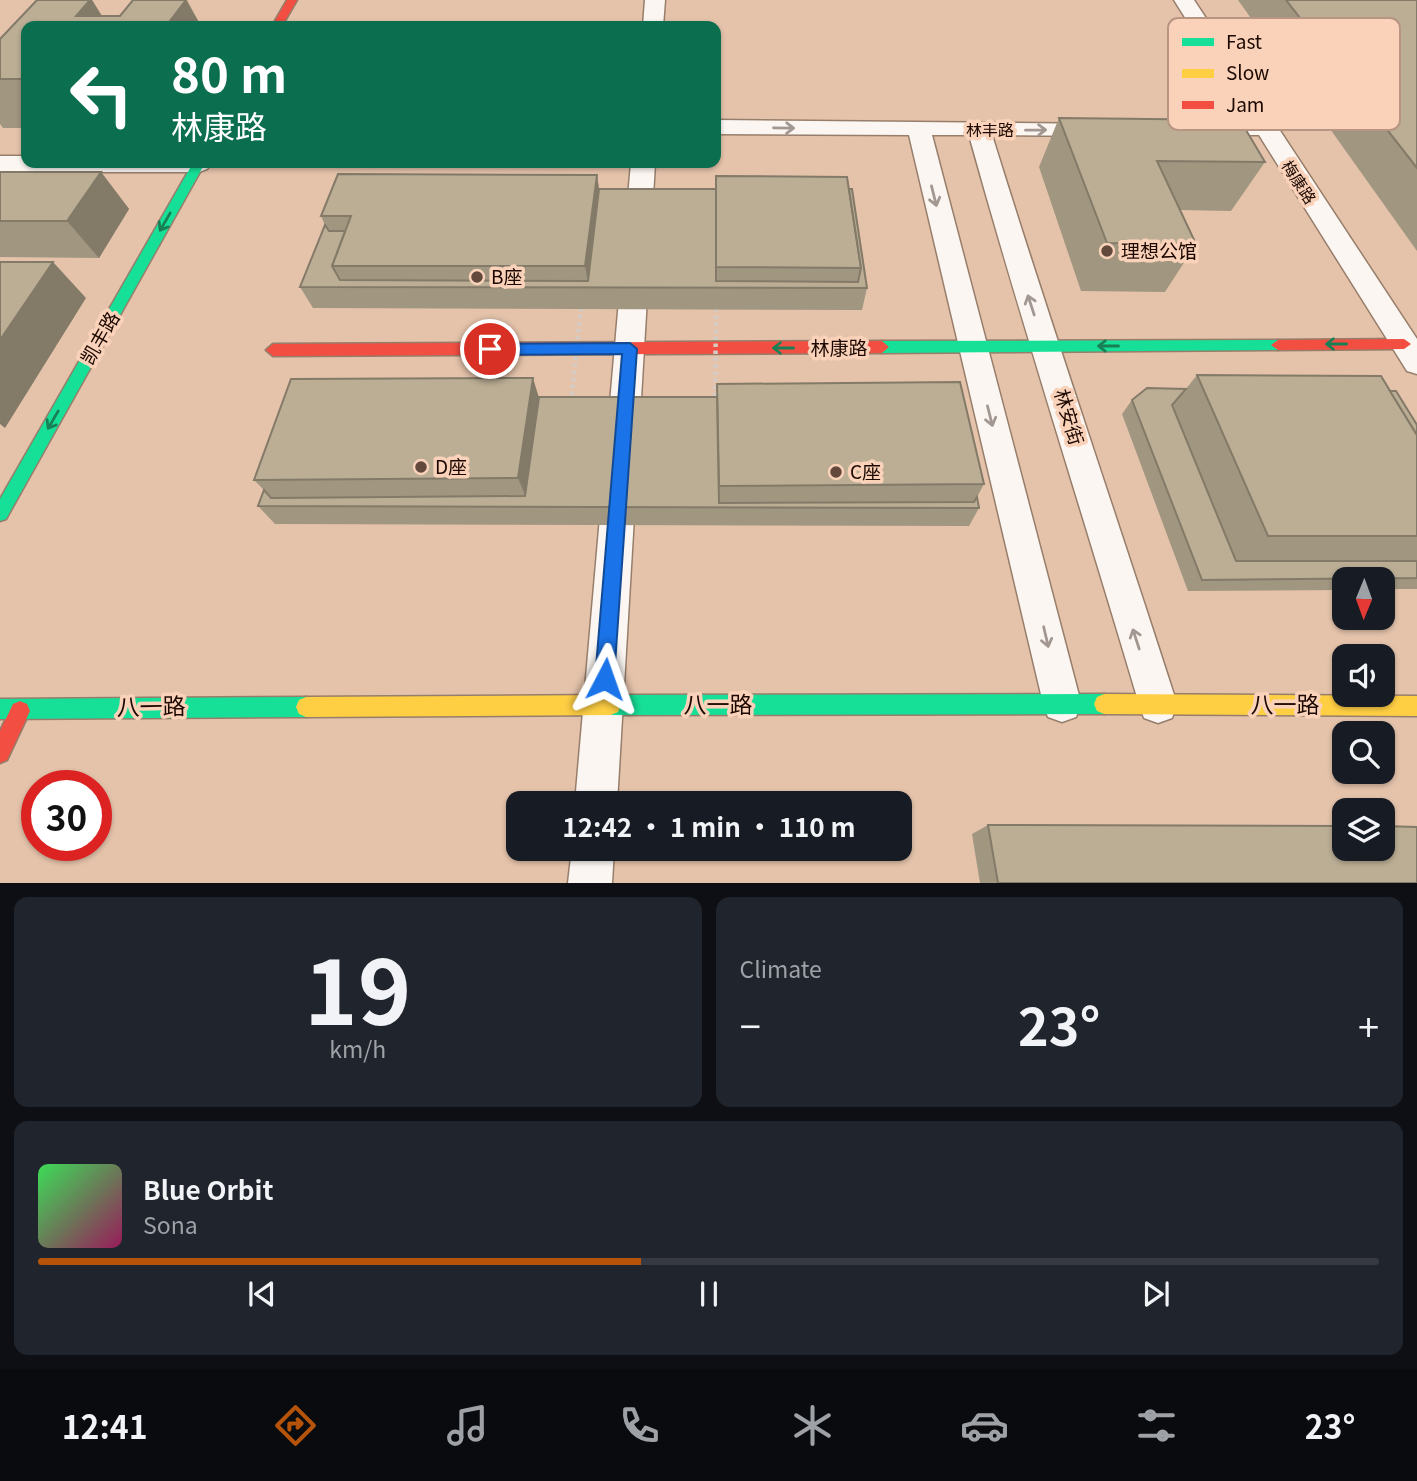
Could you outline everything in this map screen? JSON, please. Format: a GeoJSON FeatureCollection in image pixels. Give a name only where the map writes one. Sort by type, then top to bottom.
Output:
{"type":"FeatureCollection","features":[{"type":"Feature","properties":{"kind":"street"},"geometry":{"type":"LineString","coordinates":[[280,21],[292,0]]}},
{"type":"Feature","properties":{"kind":"street"},"geometry":{"type":"LineString","coordinates":[[653,21],[655,0]]}},
{"type":"Feature","properties":{"kind":"street","name":"梅康路"},"geometry":{"type":"LineString","coordinates":[[1184,0],[1195,18]]}},
{"type":"Feature","properties":{"kind":"street","name":"林丰路"},"geometry":{"type":"LineString","coordinates":[[721,127],[1120,129]]}},
{"type":"Feature","properties":{"kind":"street"},"geometry":{"type":"LineString","coordinates":[[919,129],[1062,703]]}},
{"type":"Feature","properties":{"kind":"street","name":"林安街"},"geometry":{"type":"LineString","coordinates":[[979,130],[1158,704]]}},
{"type":"Feature","properties":{"kind":"street","name":"梅康路"},"geometry":{"type":"LineString","coordinates":[[1265,130],[1411,353]]}},
{"type":"Feature","properties":{"kind":"street"},"geometry":{"type":"LineString","coordinates":[[0,164],[21,164]]}},
{"type":"Feature","properties":{"kind":"street","name":"凯丰路"},"geometry":{"type":"LineString","coordinates":[[0,514],[196,168]]}},
{"type":"Feature","properties":{"kind":"street"},"geometry":{"type":"LineString","coordinates":[[597,791],[643,168]]}},
{"type":"Feature","properties":{"kind":"street","name":"林康路"},"geometry":{"type":"LineString","coordinates":[[273,350],[1045,346],[1411,353]]}},
{"type":"Feature","properties":{"kind":"street","name":"八一路"},"geometry":{"type":"LineString","coordinates":[[20,711],[172,707],[1062,703],[1417,706]]}},
{"type":"Feature","properties":{"kind":"street"},"geometry":{"type":"LineString","coordinates":[[0,709],[20,711]]}},
{"type":"Feature","properties":{"kind":"street"},"geometry":{"type":"LineString","coordinates":[[0,718],[20,711]]}},
{"type":"Feature","properties":{"kind":"street"},"geometry":{"type":"LineString","coordinates":[[0,753],[20,711]]}},
{"type":"Feature","properties":{"kind":"street"},"geometry":{"type":"LineString","coordinates":[[590,883],[592,861]]}},
{"type":"Feature","properties":{"kind":"path"},"geometry":{"type":"LineString","coordinates":[[570,403],[581,309]]}},
{"type":"Feature","properties":{"kind":"path"},"geometry":{"type":"LineString","coordinates":[[715,404],[716,310]]}},
{"type":"Feature","properties":{"kind":"building"},"geometry":{"type":"Polygon","coordinates":[[[37,0],[90,0],[76,16],[120,16],[133,0],[186,0],[170,21],[21,21],[21,79],[0,79],[0,39],[37,0]]]}},
{"type":"Feature","properties":{"kind":"building"},"geometry":{"type":"Polygon","coordinates":[[[1286,0],[1417,0],[1417,168],[1387,130],[1400,130],[1400,18],[1300,18],[1286,0]]]}},
{"type":"Feature","properties":{"kind":"building"},"geometry":{"type":"Polygon","coordinates":[[[1059,118],[1168,119],[1168,130],[1246,130],[1265,162],[1157,161],[1196,244],[1107,243],[1059,118]]]}},
{"type":"Feature","properties":{"kind":"building"},"geometry":{"type":"Polygon","coordinates":[[[0,172],[101,172],[67,221],[0,221],[0,172]]]}},
{"type":"Feature","properties":{"kind":"building"},"geometry":{"type":"Polygon","coordinates":[[[338,174],[597,175],[585,266],[332,266],[351,216],[321,216],[338,174]]]}},
{"type":"Feature","properties":{"kind":"building"},"geometry":{"type":"Polygon","coordinates":[[[716,176],[847,177],[861,268],[716,267],[716,176]]]}},
{"type":"Feature","properties":{"kind":"building"},"geometry":{"type":"Polygon","coordinates":[[[599,189],[716,189],[716,281],[858,282],[861,268],[849,189],[852,189],[867,288],[300,287],[325,225],[329,231],[345,231],[332,266],[340,280],[588,281],[599,189]]]}},
{"type":"Feature","properties":{"kind":"building"},"geometry":{"type":"Polygon","coordinates":[[[0,262],[53,262],[0,340],[0,262]]]}},
{"type":"Feature","properties":{"kind":"building"},"geometry":{"type":"Polygon","coordinates":[[[1197,375],[1381,376],[1417,435],[1417,536],[1268,536],[1197,375]]]}},
{"type":"Feature","properties":{"kind":"building"},"geometry":{"type":"Polygon","coordinates":[[[533,378],[518,478],[254,480],[291,379],[533,378]]]}},
{"type":"Feature","properties":{"kind":"building"},"geometry":{"type":"Polygon","coordinates":[[[960,382],[984,484],[719,486],[717,384],[960,382]]]}},
{"type":"Feature","properties":{"kind":"building"},"geometry":{"type":"Polygon","coordinates":[[[1147,388],[1186,389],[1172,405],[1236,561],[1417,561],[1417,578],[1395,578],[1395,567],[1332,567],[1332,579],[1202,580],[1132,400],[1147,388]]]}},
{"type":"Feature","properties":{"kind":"building"},"geometry":{"type":"Polygon","coordinates":[[[1390,391],[1396,391],[1417,425],[1417,435],[1390,391]]]}},
{"type":"Feature","properties":{"kind":"building"},"geometry":{"type":"Polygon","coordinates":[[[539,397],[717,397],[719,503],[974,502],[977,497],[979,508],[258,506],[264,490],[271,498],[525,496],[539,397]]]}},
{"type":"Feature","properties":{"kind":"building"},"geometry":{"type":"Polygon","coordinates":[[[988,825],[1332,826],[1332,861],[1395,861],[1395,826],[1417,827],[1417,883],[998,883],[988,825]]]}},
{"type":"Feature","properties":{"kind":"traffic: fast"},"geometry":{"type":"LineString","coordinates":[[0,514],[196,168]]}},
{"type":"Feature","properties":{"kind":"traffic: fast"},"geometry":{"type":"LineString","coordinates":[[882,347],[1278,345]]}},
{"type":"Feature","properties":{"kind":"traffic: fast"},"geometry":{"type":"LineString","coordinates":[[611,705],[1104,704]]}},
{"type":"Feature","properties":{"kind":"traffic: fast"},"geometry":{"type":"LineString","coordinates":[[0,709],[306,707]]}},
{"type":"Feature","properties":{"kind":"traffic: slow"},"geometry":{"type":"LineString","coordinates":[[1104,704],[1417,706]]}},
{"type":"Feature","properties":{"kind":"traffic: slow"},"geometry":{"type":"LineString","coordinates":[[306,707],[611,705]]}},
{"type":"Feature","properties":{"kind":"traffic: jam"},"geometry":{"type":"LineString","coordinates":[[280,21],[292,0]]}},
{"type":"Feature","properties":{"kind":"traffic: jam"},"geometry":{"type":"LineString","coordinates":[[1278,345],[1404,344]]}},
{"type":"Feature","properties":{"kind":"traffic: jam"},"geometry":{"type":"LineString","coordinates":[[273,350],[882,347]]}},
{"type":"Feature","properties":{"kind":"traffic: jam"},"geometry":{"type":"LineString","coordinates":[[0,753],[20,711]]}},
{"type":"Feature","properties":{"kind":"place","name":"理想公馆"},"geometry":{"type":"Point","coordinates":[1107,251]}},
{"type":"Feature","properties":{"kind":"place","name":"B座"},"geometry":{"type":"Point","coordinates":[477,277]}},
{"type":"Feature","properties":{"kind":"place","name":"D座"},"geometry":{"type":"Point","coordinates":[421,467]}},
{"type":"Feature","properties":{"kind":"place","name":"C座"},"geometry":{"type":"Point","coordinates":[836,472]}},
{"type":"Feature","properties":{"kind":"route"},"geometry":{"type":"LineString","coordinates":[[490,349],[630,349],[605,679]]}}]}
